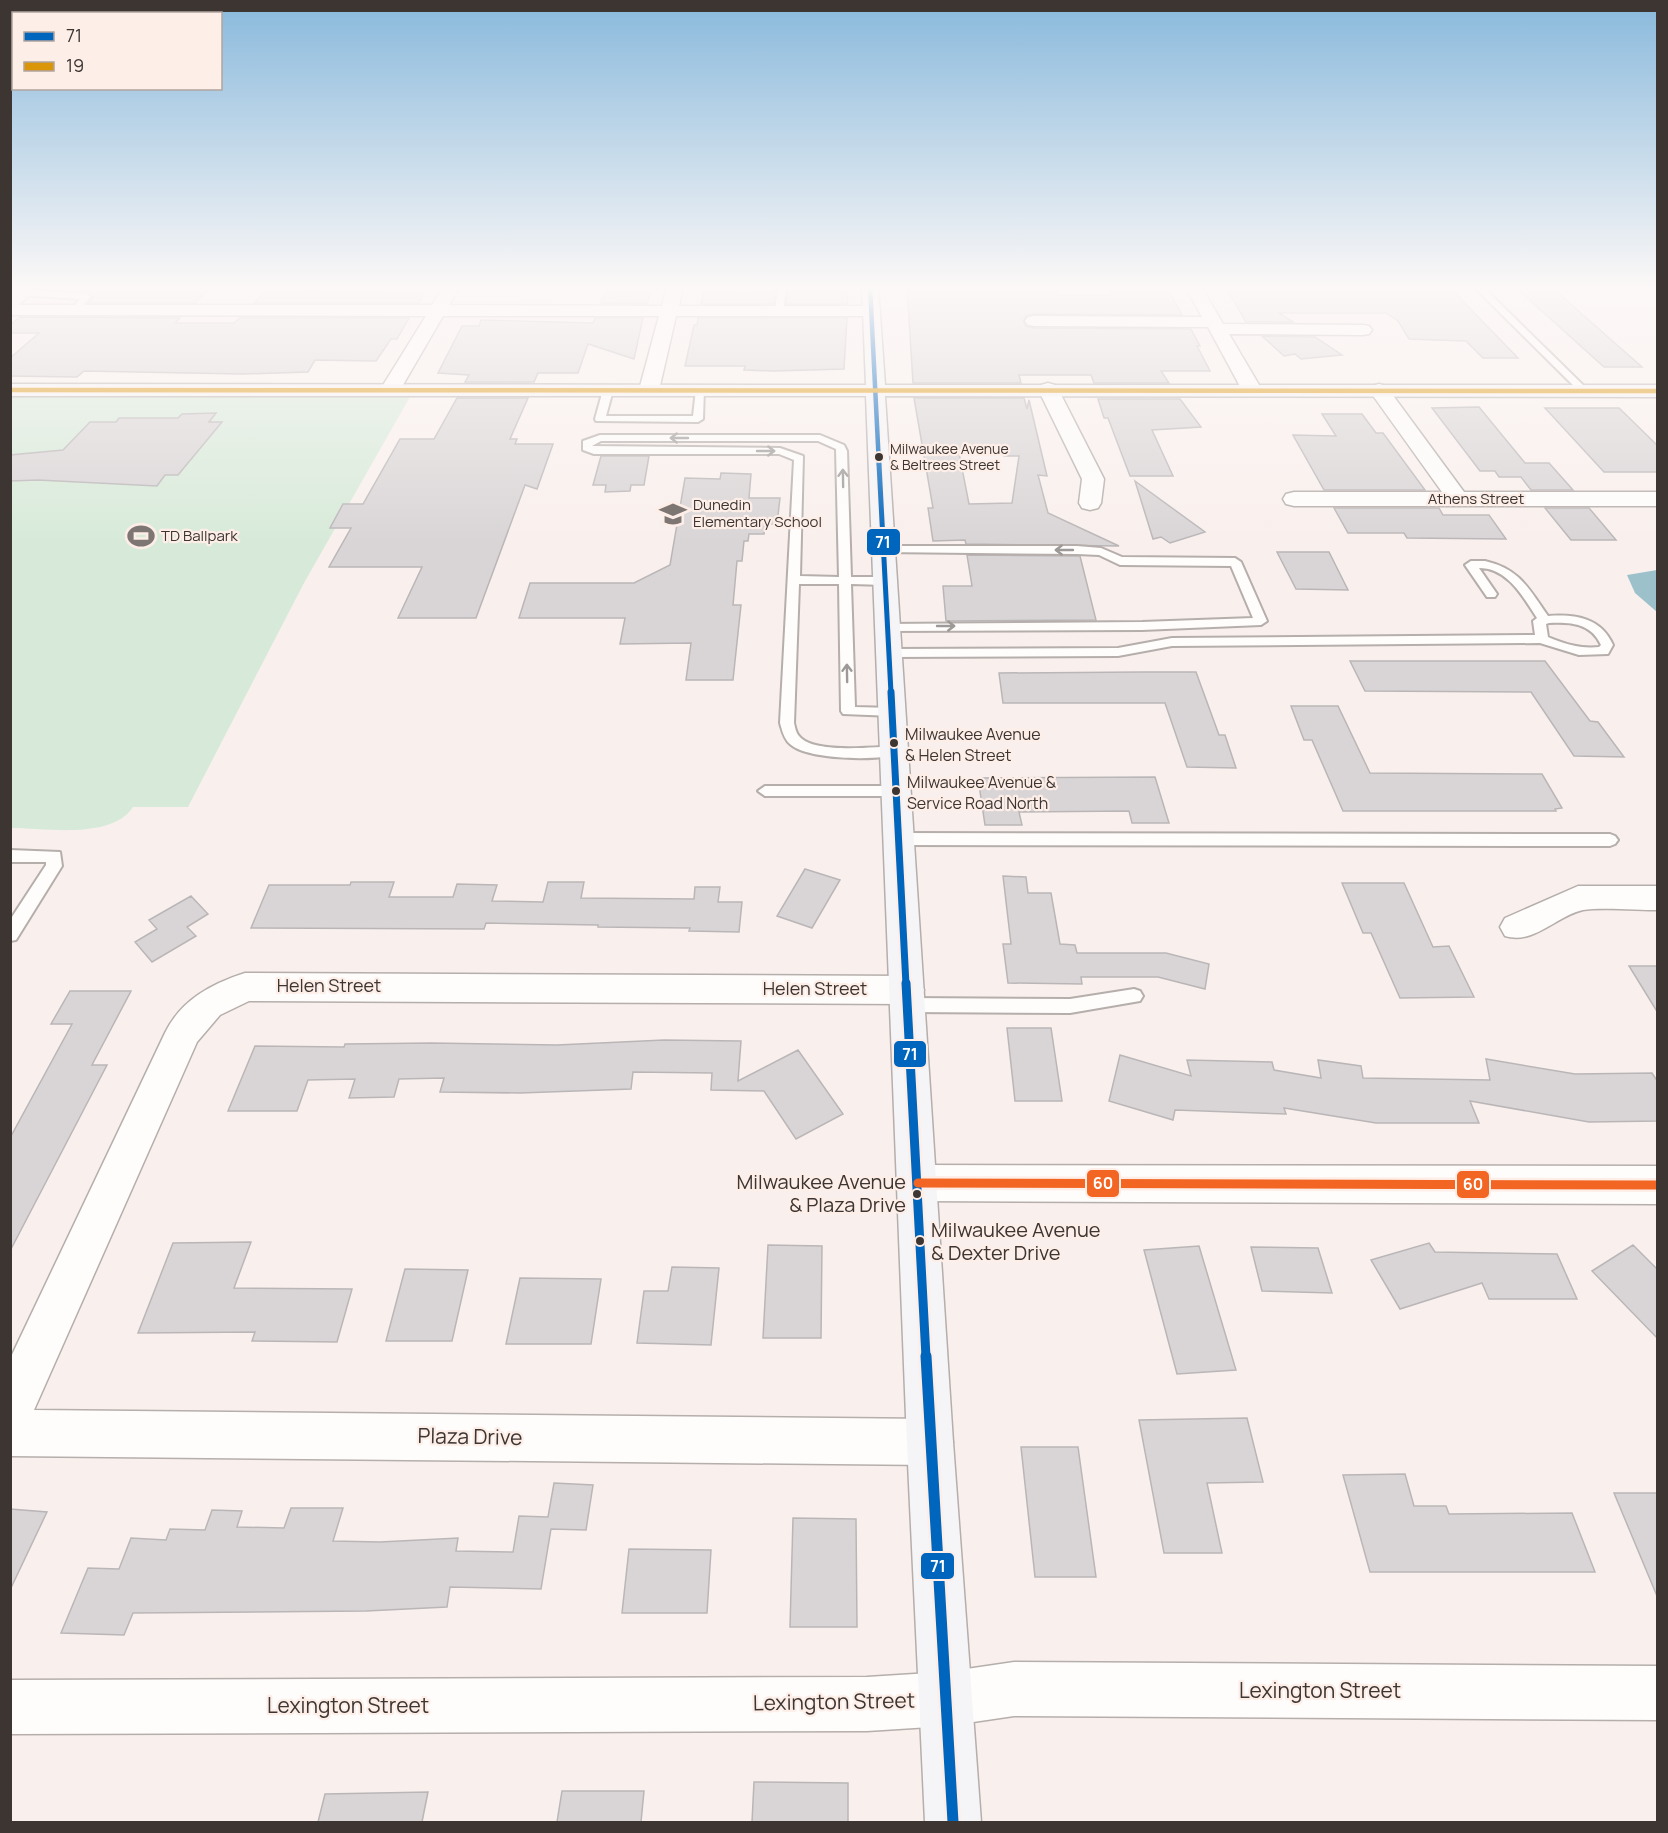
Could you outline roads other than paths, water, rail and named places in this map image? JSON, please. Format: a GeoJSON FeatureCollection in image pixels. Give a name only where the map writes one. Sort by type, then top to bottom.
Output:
{"type":"FeatureCollection","features":[{"type":"Feature","properties":{"kind":"street"},"geometry":{"type":"LineString","coordinates":[[390,390],[401,372]]}},
{"type":"Feature","properties":{"kind":"street"},"geometry":{"type":"LineString","coordinates":[[650,390],[654,372]]}},
{"type":"Feature","properties":{"kind":"street"},"geometry":{"type":"LineString","coordinates":[[874,372],[930,1442],[953,1822]]}},
{"type":"Feature","properties":{"kind":"street"},"geometry":{"type":"LineString","coordinates":[[1242,372],[1252,390]]}},
{"type":"Feature","properties":{"kind":"street"},"geometry":{"type":"LineString","coordinates":[[10,390],[875,388],[1658,391]]}},
{"type":"Feature","properties":{"kind":"street"},"geometry":{"type":"LineString","coordinates":[[1048,389],[1093,479],[1090,503]]}},
{"type":"Feature","properties":{"kind":"street"},"geometry":{"type":"LineString","coordinates":[[1379,390],[1458,499]]}},
{"type":"Feature","properties":{"kind":"street","name":"Athens Street"},"geometry":{"type":"LineString","coordinates":[[1294,499],[1658,499]]}},
{"type":"Feature","properties":{"kind":"street"},"geometry":{"type":"LineString","coordinates":[[1517,927],[1578,898],[1658,898]]}},
{"type":"Feature","properties":{"kind":"street","name":"Helen Street"},"geometry":{"type":"LineString","coordinates":[[10,1411],[183,1033],[208,1005],[245,987],[908,997]]}},
{"type":"Feature","properties":{"kind":"street"},"geometry":{"type":"LineString","coordinates":[[918,1183],[1658,1185]]}},
{"type":"Feature","properties":{"kind":"street","name":"Plaza Drive"},"geometry":{"type":"LineString","coordinates":[[10,1433],[930,1442]]}},
{"type":"Feature","properties":{"kind":"street","name":"Lexington Street"},"geometry":{"type":"LineString","coordinates":[[10,1707],[867,1704],[946,1699],[1014,1689],[1658,1693]]}},
{"type":"Feature","properties":{"kind":"lane"},"geometry":{"type":"LineString","coordinates":[[1564,372],[1584,391]]}},
{"type":"Feature","properties":{"kind":"lane"},"geometry":{"type":"LineString","coordinates":[[608,390],[600,419],[698,419],[701,390]]}},
{"type":"Feature","properties":{"kind":"lane"},"geometry":{"type":"LineString","coordinates":[[600,438],[820,438],[836,443],[842,451],[848,711],[895,752],[817,750],[795,741],[789,733],[799,458],[780,452],[594,451],[587,448],[587,443],[600,438]]}},
{"type":"Feature","properties":{"kind":"lane"},"geometry":{"type":"LineString","coordinates":[[884,550],[1077,550],[1101,552],[1120,561],[1235,562],[1261,621],[1142,626],[888,627]]}},
{"type":"Feature","properties":{"kind":"lane"},"geometry":{"type":"LineString","coordinates":[[1491,594],[1471,565],[1490,564],[1506,571],[1545,620]]}},
{"type":"Feature","properties":{"kind":"lane"},"geometry":{"type":"LineString","coordinates":[[794,580],[885,581]]}},
{"type":"Feature","properties":{"kind":"lane"},"geometry":{"type":"LineString","coordinates":[[889,653],[1118,652],[1172,642],[1542,639],[1569,650],[1590,653],[1603,651],[1606,645],[1604,635],[1585,622],[1570,619],[1539,621],[1542,639]]}},
{"type":"Feature","properties":{"kind":"lane"},"geometry":{"type":"LineString","coordinates":[[765,791],[895,752]]}},
{"type":"Feature","properties":{"kind":"lane"},"geometry":{"type":"LineString","coordinates":[[899,840],[1610,840]]}},
{"type":"Feature","properties":{"kind":"lane"},"geometry":{"type":"LineString","coordinates":[[10,856],[54,856],[54,866],[10,935]]}},
{"type":"Feature","properties":{"kind":"lane"},"geometry":{"type":"LineString","coordinates":[[908,997],[1070,1006],[1134,996]]}},
{"type":"Feature","properties":{"kind":"water"},"geometry":{"type":"Polygon","coordinates":[[[1658,570],[1657,612],[1635,593],[1627,575],[1658,570]]]}},
{"type":"Feature","properties":{"kind":"place","name":"Milwaukee Avenue & Beltrees Street"},"geometry":{"type":"Point","coordinates":[879,457]}},
{"type":"Feature","properties":{"kind":"place","name":"Dunedin Elementary School"},"geometry":{"type":"Point","coordinates":[673,514]}},
{"type":"Feature","properties":{"kind":"place","name":"TD Ballpark"},"geometry":{"type":"Point","coordinates":[141,536]}},
{"type":"Feature","properties":{"kind":"place","name":"Milwaukee Avenue & Helen Street"},"geometry":{"type":"Point","coordinates":[894,743]}},
{"type":"Feature","properties":{"kind":"place","name":"Milwaukee Avenue & Service Road North"},"geometry":{"type":"Point","coordinates":[896,791]}},
{"type":"Feature","properties":{"kind":"place","name":"Milwaukee Avenue & Plaza Drive"},"geometry":{"type":"Point","coordinates":[917,1194]}},
{"type":"Feature","properties":{"kind":"place","name":"Milwaukee Avenue & Dexter Drive"},"geometry":{"type":"Point","coordinates":[920,1241]}}]}
